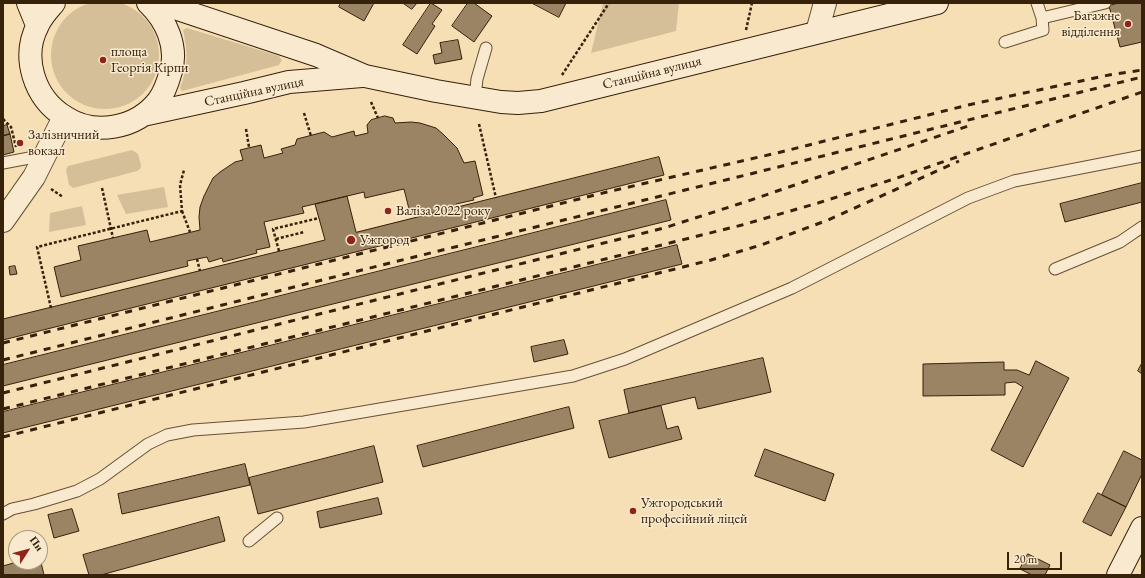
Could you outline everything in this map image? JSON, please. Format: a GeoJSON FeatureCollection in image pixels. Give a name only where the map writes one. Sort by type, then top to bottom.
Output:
{"type":"FeatureCollection","features":[{"type":"Feature","properties":{"kind":"main road"},"geometry":{"type":"LineString","coordinates":[[28,3],[37,25]]}},
{"type":"Feature","properties":{"kind":"main road"},"geometry":{"type":"LineString","coordinates":[[54,3],[37,25],[33,39],[30,53],[34,80],[40,93],[49,104],[64,117],[79,125],[96,128],[112,127],[123,124],[143,115],[158,101],[168,84],[172,66],[172,46],[167,27],[156,10],[148,3]]}},
{"type":"Feature","properties":{"kind":"main road","name":"Станційна вулиця"},"geometry":{"type":"LineString","coordinates":[[160,3],[316,55],[365,76],[436,91],[518,103],[541,101],[937,3]]}},
{"type":"Feature","properties":{"kind":"main road"},"geometry":{"type":"LineString","coordinates":[[817,32],[825,3]]}},
{"type":"Feature","properties":{"kind":"main road","name":"Станційна вулиця"},"geometry":{"type":"LineString","coordinates":[[143,115],[289,82],[365,76]]}},
{"type":"Feature","properties":{"kind":"main road"},"geometry":{"type":"LineString","coordinates":[[3,221],[34,177],[64,117]]}},
{"type":"Feature","properties":{"kind":"main road"},"geometry":{"type":"LineString","coordinates":[[1118,575],[1142,528]]}},
{"type":"Feature","properties":{"kind":"lane"},"geometry":{"type":"LineString","coordinates":[[1005,42],[1043,30],[1042,18],[1037,3]]}},
{"type":"Feature","properties":{"kind":"lane"},"geometry":{"type":"LineString","coordinates":[[1042,18],[1105,3]]}},
{"type":"Feature","properties":{"kind":"lane"},"geometry":{"type":"LineString","coordinates":[[475,97],[477,79],[486,48]]}},
{"type":"Feature","properties":{"kind":"lane"},"geometry":{"type":"LineString","coordinates":[[3,163],[46,155]]}},
{"type":"Feature","properties":{"kind":"lane"},"geometry":{"type":"LineString","coordinates":[[3,514],[12,509],[77,491],[100,479],[148,444],[167,435],[193,430],[304,422],[573,376],[625,359],[792,288],[968,198],[1014,181],[1142,156]]}},
{"type":"Feature","properties":{"kind":"lane"},"geometry":{"type":"LineString","coordinates":[[1055,269],[1120,242],[1142,227]]}},
{"type":"Feature","properties":{"kind":"lane"},"geometry":{"type":"LineString","coordinates":[[249,541],[277,518]]}},
{"type":"Feature","properties":{"kind":"path"},"geometry":{"type":"LineString","coordinates":[[562,75],[609,3]]}},
{"type":"Feature","properties":{"kind":"path"},"geometry":{"type":"LineString","coordinates":[[746,30],[752,3]]}},
{"type":"Feature","properties":{"kind":"path"},"geometry":{"type":"LineString","coordinates":[[371,102],[378,118]]}},
{"type":"Feature","properties":{"kind":"path"},"geometry":{"type":"LineString","coordinates":[[304,113],[311,136]]}},
{"type":"Feature","properties":{"kind":"path"},"geometry":{"type":"LineString","coordinates":[[3,119],[11,127],[19,161]]}},
{"type":"Feature","properties":{"kind":"path"},"geometry":{"type":"LineString","coordinates":[[479,124],[496,198]]}},
{"type":"Feature","properties":{"kind":"path"},"geometry":{"type":"LineString","coordinates":[[246,129],[250,147]]}},
{"type":"Feature","properties":{"kind":"path"},"geometry":{"type":"LineString","coordinates":[[184,170],[180,184],[182,211],[190,232]]}},
{"type":"Feature","properties":{"kind":"path"},"geometry":{"type":"LineString","coordinates":[[50,188],[63,197]]}},
{"type":"Feature","properties":{"kind":"path"},"geometry":{"type":"LineString","coordinates":[[102,188],[113,238]]}},
{"type":"Feature","properties":{"kind":"path"},"geometry":{"type":"LineString","coordinates":[[51,308],[38,247],[182,211]]}},
{"type":"Feature","properties":{"kind":"path"},"geometry":{"type":"LineString","coordinates":[[279,251],[273,229],[319,218]]}},
{"type":"Feature","properties":{"kind":"path"},"geometry":{"type":"LineString","coordinates":[[276,239],[304,232]]}},
{"type":"Feature","properties":{"kind":"path"},"geometry":{"type":"LineString","coordinates":[[197,259],[200,271]]}},
{"type":"Feature","properties":{"kind":"shaded area"},"geometry":{"type":"Polygon","coordinates":[[[105,1],[126,5],[143,17],[155,34],[159,55],[155,76],[143,93],[126,105],[105,109],[84,105],[67,93],[55,76],[51,55],[55,34],[67,17],[84,5],[105,1]]]}},
{"type":"Feature","properties":{"kind":"shaded area"},"geometry":{"type":"Polygon","coordinates":[[[603,3],[679,3],[676,31],[591,53],[603,3]]]}},
{"type":"Feature","properties":{"kind":"shaded area"},"geometry":{"type":"Polygon","coordinates":[[[187,28],[279,56],[282,60],[279,65],[182,91],[180,88],[186,66],[186,45],[183,30],[187,28]]]}},
{"type":"Feature","properties":{"kind":"shaded area"},"geometry":{"type":"Polygon","coordinates":[[[132,150],[138,154],[141,165],[140,169],[137,171],[73,188],[69,185],[66,170],[68,166],[132,150]]]}},
{"type":"Feature","properties":{"kind":"shaded area"},"geometry":{"type":"Polygon","coordinates":[[[164,187],[168,207],[126,214],[117,195],[164,187]]]}},
{"type":"Feature","properties":{"kind":"shaded area"},"geometry":{"type":"Polygon","coordinates":[[[82,206],[86,225],[49,232],[50,213],[82,206]]]}},
{"type":"Feature","properties":{"kind":"building"},"geometry":{"type":"Polygon","coordinates":[[[341,3],[374,3],[364,21],[339,7],[341,3]]]}},
{"type":"Feature","properties":{"kind":"building"},"geometry":{"type":"Polygon","coordinates":[[[403,3],[417,3],[412,9],[403,3]]]}},
{"type":"Feature","properties":{"kind":"building"},"geometry":{"type":"Polygon","coordinates":[[[431,3],[442,10],[432,24],[435,26],[417,54],[403,45],[431,3]]]}},
{"type":"Feature","properties":{"kind":"building"},"geometry":{"type":"Polygon","coordinates":[[[468,3],[474,3],[492,16],[474,42],[452,26],[468,3]]]}},
{"type":"Feature","properties":{"kind":"building"},"geometry":{"type":"Polygon","coordinates":[[[532,3],[566,3],[559,17],[532,3]]]}},
{"type":"Feature","properties":{"kind":"building","name":"Багажне відділення"},"geometry":{"type":"Polygon","coordinates":[[[1119,3],[1142,3],[1142,42],[1120,47],[1109,6],[1119,3]]]}},
{"type":"Feature","properties":{"kind":"building"},"geometry":{"type":"Polygon","coordinates":[[[458,40],[462,59],[435,64],[433,55],[442,53],[440,43],[458,40]]]}},
{"type":"Feature","properties":{"kind":"building"},"geometry":{"type":"Polygon","coordinates":[[[385,116],[393,118],[395,123],[420,123],[436,128],[457,148],[464,163],[475,161],[483,195],[473,198],[474,200],[456,204],[457,207],[426,215],[425,209],[410,213],[404,189],[365,198],[364,192],[302,207],[304,213],[264,222],[270,247],[256,250],[257,253],[223,262],[222,258],[209,262],[207,257],[187,261],[188,266],[61,297],[54,267],[81,260],[78,246],[147,230],[150,242],[200,230],[200,207],[213,178],[235,162],[243,160],[240,150],[261,145],[264,158],[283,153],[281,149],[295,145],[297,139],[324,132],[332,137],[354,131],[355,136],[368,133],[367,125],[371,120],[385,116]]]}},
{"type":"Feature","properties":{"kind":"building"},"geometry":{"type":"Polygon","coordinates":[[[7,125],[10,134],[3,136],[3,126],[7,125]]]}},
{"type":"Feature","properties":{"kind":"building"},"geometry":{"type":"Polygon","coordinates":[[[10,134],[14,152],[3,155],[3,136],[10,134]]]}},
{"type":"Feature","properties":{"kind":"building"},"geometry":{"type":"Polygon","coordinates":[[[659,157],[664,175],[3,340],[3,319],[325,240],[315,204],[347,196],[356,232],[659,157]]]}},
{"type":"Feature","properties":{"kind":"building"},"geometry":{"type":"Polygon","coordinates":[[[1142,183],[1142,202],[1065,222],[1060,204],[1142,183]]]}},
{"type":"Feature","properties":{"kind":"building"},"geometry":{"type":"Polygon","coordinates":[[[666,200],[671,220],[3,386],[3,365],[666,200]]]}},
{"type":"Feature","properties":{"kind":"building"},"geometry":{"type":"Polygon","coordinates":[[[677,245],[682,264],[3,433],[3,412],[677,245]]]}},
{"type":"Feature","properties":{"kind":"building"},"geometry":{"type":"Polygon","coordinates":[[[15,266],[17,274],[10,275],[9,267],[15,266]]]}},
{"type":"Feature","properties":{"kind":"building"},"geometry":{"type":"Polygon","coordinates":[[[564,340],[568,354],[534,362],[531,347],[564,340]]]}},
{"type":"Feature","properties":{"kind":"building"},"geometry":{"type":"Polygon","coordinates":[[[763,358],[771,392],[698,409],[695,397],[629,413],[624,390],[763,358]]]}},
{"type":"Feature","properties":{"kind":"building"},"geometry":{"type":"Polygon","coordinates":[[[1036,361],[1069,378],[1023,467],[991,450],[1023,387],[1015,382],[1005,383],[1005,395],[923,396],[923,364],[1004,362],[1004,370],[1017,370],[1029,375],[1036,361]]]}},
{"type":"Feature","properties":{"kind":"building"},"geometry":{"type":"Polygon","coordinates":[[[1142,363],[1142,374],[1138,371],[1142,363]]]}},
{"type":"Feature","properties":{"kind":"building"},"geometry":{"type":"Polygon","coordinates":[[[661,406],[667,429],[678,426],[682,439],[609,458],[599,421],[661,406]]]}},
{"type":"Feature","properties":{"kind":"building"},"geometry":{"type":"Polygon","coordinates":[[[569,407],[574,428],[423,467],[417,446],[569,407]]]}},
{"type":"Feature","properties":{"kind":"building"},"geometry":{"type":"Polygon","coordinates":[[[374,446],[383,482],[258,514],[249,478],[374,446]]]}},
{"type":"Feature","properties":{"kind":"building"},"geometry":{"type":"Polygon","coordinates":[[[765,449],[834,474],[825,501],[755,476],[765,449]]]}},
{"type":"Feature","properties":{"kind":"building"},"geometry":{"type":"Polygon","coordinates":[[[1124,451],[1142,460],[1142,474],[1126,507],[1102,495],[1124,451]]]}},
{"type":"Feature","properties":{"kind":"building"},"geometry":{"type":"Polygon","coordinates":[[[245,464],[250,485],[122,514],[118,494],[245,464]]]}},
{"type":"Feature","properties":{"kind":"building"},"geometry":{"type":"Polygon","coordinates":[[[1098,493],[1126,507],[1111,536],[1083,522],[1098,493]]]}},
{"type":"Feature","properties":{"kind":"building"},"geometry":{"type":"Polygon","coordinates":[[[378,498],[382,514],[320,528],[317,512],[378,498]]]}},
{"type":"Feature","properties":{"kind":"building"},"geometry":{"type":"Polygon","coordinates":[[[72,509],[79,531],[54,538],[48,515],[72,509]]]}},
{"type":"Feature","properties":{"kind":"building"},"geometry":{"type":"Polygon","coordinates":[[[219,517],[225,541],[101,575],[89,575],[83,555],[219,517]]]}},
{"type":"Feature","properties":{"kind":"building"},"geometry":{"type":"Polygon","coordinates":[[[1028,554],[1050,565],[1045,575],[1032,575],[1020,569],[1028,554]]]}},
{"type":"Feature","properties":{"kind":"building"},"geometry":{"type":"Polygon","coordinates":[[[8,565],[8,570],[43,570],[44,575],[3,575],[3,566],[8,565]]]}},
{"type":"Feature","properties":{"kind":"railway"},"geometry":{"type":"LineString","coordinates":[[3,343],[607,192],[781,152],[968,105],[1109,75],[1142,70]]}},
{"type":"Feature","properties":{"kind":"railway"},"geometry":{"type":"LineString","coordinates":[[3,360],[1142,77]]}},
{"type":"Feature","properties":{"kind":"railway"},"geometry":{"type":"LineString","coordinates":[[3,409],[742,225],[897,178],[1142,92]]}},
{"type":"Feature","properties":{"kind":"railway"},"geometry":{"type":"LineString","coordinates":[[3,393],[664,228],[971,125]]}},
{"type":"Feature","properties":{"kind":"railway"},"geometry":{"type":"LineString","coordinates":[[3,437],[711,260],[761,245],[828,220],[959,161]]}},
{"type":"Feature","properties":{"kind":"place","name":"Багажне відділення"},"geometry":{"type":"Point","coordinates":[1128,24]}},
{"type":"Feature","properties":{"kind":"place","name":"площа Георгія Кірпи"},"geometry":{"type":"Point","coordinates":[103,60]}},
{"type":"Feature","properties":{"kind":"place","name":"Залізничний вокзал"},"geometry":{"type":"Point","coordinates":[20,143]}},
{"type":"Feature","properties":{"kind":"place","name":"Валіза 2022 року"},"geometry":{"type":"Point","coordinates":[388,211]}},
{"type":"Feature","properties":{"kind":"place","name":"Ужгород"},"geometry":{"type":"Point","coordinates":[351,240]}},
{"type":"Feature","properties":{"kind":"place","name":"Ужгородський професійний ліцей"},"geometry":{"type":"Point","coordinates":[633,511]}}]}
